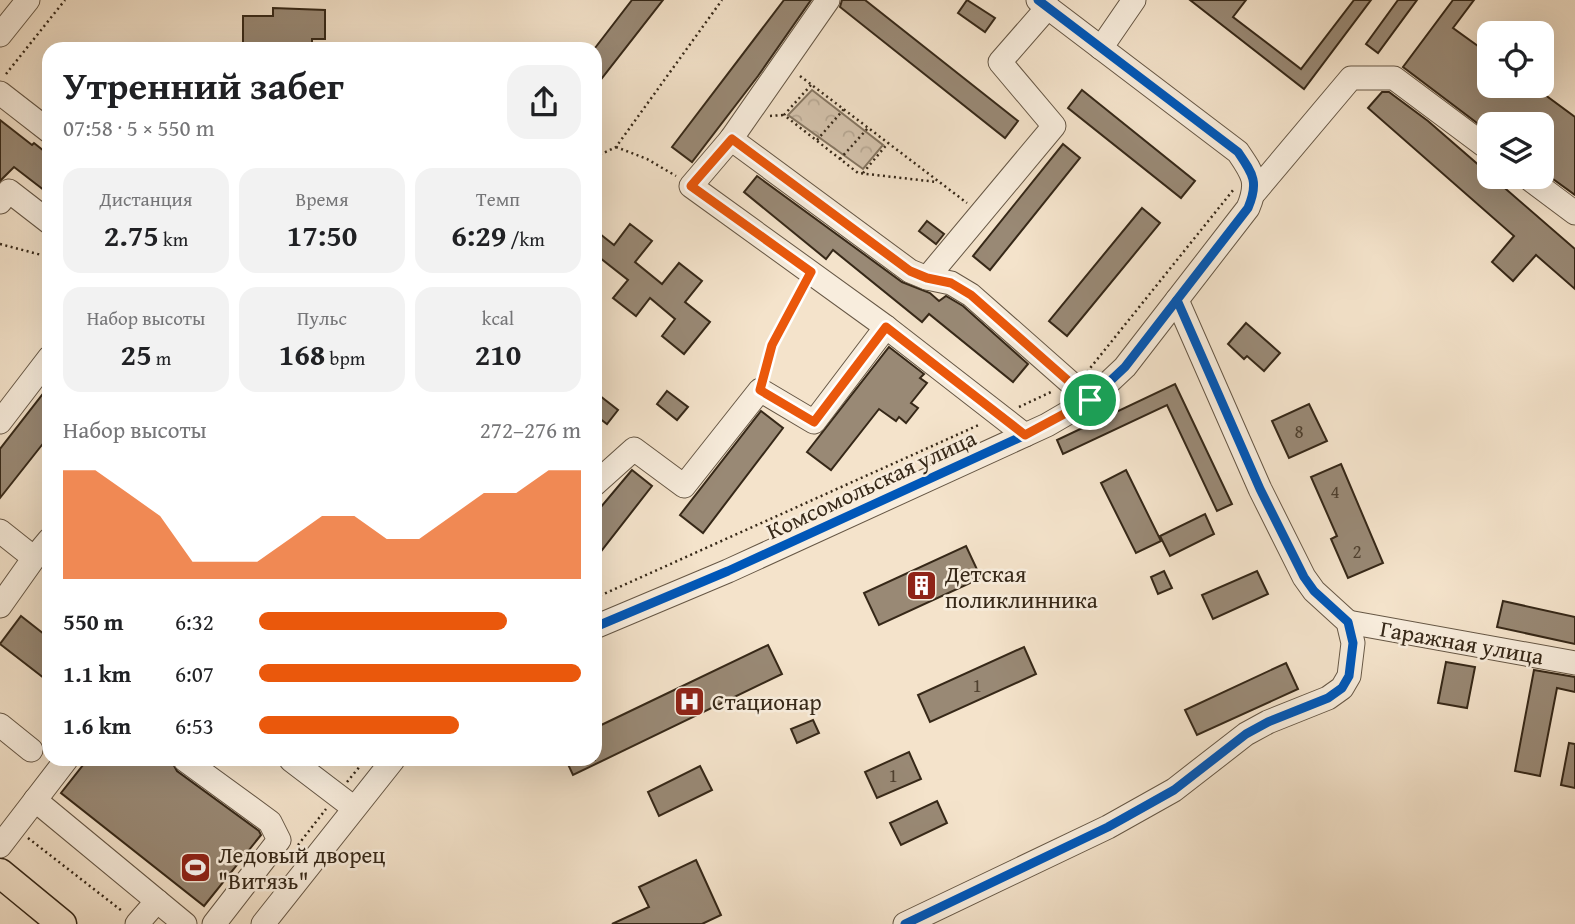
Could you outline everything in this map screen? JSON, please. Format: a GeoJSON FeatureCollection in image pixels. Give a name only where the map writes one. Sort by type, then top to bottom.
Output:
{"type":"FeatureCollection","features":[{"type":"Feature","properties":{"kind":"main road"},"geometry":{"type":"LineString","coordinates":[[0,873],[62,924]]}},
{"type":"Feature","properties":{"kind":"street"},"geometry":{"type":"LineString","coordinates":[[0,35],[28,0]]}},
{"type":"Feature","properties":{"kind":"street"},"geometry":{"type":"LineString","coordinates":[[828,0],[732,139],[691,186],[886,327],[1025,435]]}},
{"type":"Feature","properties":{"kind":"street"},"geometry":{"type":"LineString","coordinates":[[1101,48],[1134,0]]}},
{"type":"Feature","properties":{"kind":"street"},"geometry":{"type":"LineString","coordinates":[[927,278],[1054,126],[1000,62],[1043,4],[1238,152],[1247,185]]}},
{"type":"Feature","properties":{"kind":"street"},"geometry":{"type":"LineString","coordinates":[[1247,185],[1351,78],[1394,78],[1477,140]]}},
{"type":"Feature","properties":{"kind":"street"},"geometry":{"type":"LineString","coordinates":[[0,93],[42,126]]}},
{"type":"Feature","properties":{"kind":"street"},"geometry":{"type":"LineString","coordinates":[[732,139],[910,271],[951,283],[971,295],[1090,400]]}},
{"type":"Feature","properties":{"kind":"street","name":"Комсомольская улица"},"geometry":{"type":"LineString","coordinates":[[602,624],[728,571],[1025,435],[1090,400],[1125,367],[1248,208],[1247,185]]}},
{"type":"Feature","properties":{"kind":"street"},"geometry":{"type":"LineString","coordinates":[[1543,189],[1575,213]]}},
{"type":"Feature","properties":{"kind":"street"},"geometry":{"type":"LineString","coordinates":[[0,202],[9,191],[42,217]]}},
{"type":"Feature","properties":{"kind":"street"},"geometry":{"type":"LineString","coordinates":[[905,924],[1108,827],[1174,790],[1246,734],[1268,722],[1328,698],[1342,688],[1349,676],[1353,643],[1348,622],[1314,592],[1304,577],[1261,489],[1177,300]]}},
{"type":"Feature","properties":{"kind":"street"},"geometry":{"type":"LineString","coordinates":[[602,478],[634,449],[684,486],[760,390],[814,422],[886,327]]}},
{"type":"Feature","properties":{"kind":"street"},"geometry":{"type":"LineString","coordinates":[[0,422],[9,394],[42,364]]}},
{"type":"Feature","properties":{"kind":"street"},"geometry":{"type":"LineString","coordinates":[[0,531],[42,558],[0,606]]}},
{"type":"Feature","properties":{"kind":"street","name":"Гаражная улица"},"geometry":{"type":"LineString","coordinates":[[1348,622],[1575,663]]}},
{"type":"Feature","properties":{"kind":"street"},"geometry":{"type":"LineString","coordinates":[[0,725],[31,750]]}},
{"type":"Feature","properties":{"kind":"street"},"geometry":{"type":"LineString","coordinates":[[0,846],[61,766]]}},
{"type":"Feature","properties":{"kind":"street"},"geometry":{"type":"LineString","coordinates":[[194,766],[270,822],[279,840],[214,924]]}},
{"type":"Feature","properties":{"kind":"street"},"geometry":{"type":"LineString","coordinates":[[299,766],[346,802]]}},
{"type":"Feature","properties":{"kind":"street"},"geometry":{"type":"LineString","coordinates":[[263,924],[346,802],[386,766]]}},
{"type":"Feature","properties":{"kind":"street"},"geometry":{"type":"LineString","coordinates":[[35,800],[185,924]]}},
{"type":"Feature","properties":{"kind":"street"},"geometry":{"type":"LineString","coordinates":[[137,924],[157,901]]}},
{"type":"Feature","properties":{"kind":"path"},"geometry":{"type":"LineString","coordinates":[[0,82],[65,0]]}},
{"type":"Feature","properties":{"kind":"path"},"geometry":{"type":"LineString","coordinates":[[602,154],[616,147],[722,0]]}},
{"type":"Feature","properties":{"kind":"path"},"geometry":{"type":"LineString","coordinates":[[784,64],[981,214]]}},
{"type":"Feature","properties":{"kind":"path"},"geometry":{"type":"LineString","coordinates":[[811,85],[784,115],[858,173],[940,183]]}},
{"type":"Feature","properties":{"kind":"path"},"geometry":{"type":"LineString","coordinates":[[817,140],[844,109]]}},
{"type":"Feature","properties":{"kind":"path"},"geometry":{"type":"LineString","coordinates":[[840,159],[868,128]]}},
{"type":"Feature","properties":{"kind":"path"},"geometry":{"type":"LineString","coordinates":[[863,173],[888,143]]}},
{"type":"Feature","properties":{"kind":"path"},"geometry":{"type":"LineString","coordinates":[[616,147],[647,159],[691,186]]}},
{"type":"Feature","properties":{"kind":"path"},"geometry":{"type":"LineString","coordinates":[[602,595],[1071,383],[1087,372],[1247,185]]}},
{"type":"Feature","properties":{"kind":"path"},"geometry":{"type":"LineString","coordinates":[[0,244],[42,255]]}},
{"type":"Feature","properties":{"kind":"path"},"geometry":{"type":"LineString","coordinates":[[760,390],[772,345],[811,272]]}},
{"type":"Feature","properties":{"kind":"path"},"geometry":{"type":"LineString","coordinates":[[295,849],[346,802],[362,766]]}},
{"type":"Feature","properties":{"kind":"path"},"geometry":{"type":"LineString","coordinates":[[14,827],[137,924]]}},
{"type":"Feature","properties":{"kind":"green space"},"geometry":{"type":"Polygon","coordinates":[[[812,90],[883,145],[863,169],[788,115],[812,90]]]}},
{"type":"Feature","properties":{"kind":"building"},"geometry":{"type":"Polygon","coordinates":[[[632,0],[663,0],[602,78],[602,42],[600,42],[632,0]]]}},
{"type":"Feature","properties":{"kind":"building"},"geometry":{"type":"Polygon","coordinates":[[[784,0],[811,0],[758,76],[692,162],[672,147],[784,0]]]}},
{"type":"Feature","properties":{"kind":"building"},"geometry":{"type":"Polygon","coordinates":[[[842,0],[865,0],[1018,121],[1005,138],[840,7],[842,0]]]}},
{"type":"Feature","properties":{"kind":"building"},"geometry":{"type":"Polygon","coordinates":[[[967,0],[995,18],[985,32],[958,13],[967,0]]]}},
{"type":"Feature","properties":{"kind":"building"},"geometry":{"type":"Polygon","coordinates":[[[1190,0],[1246,0],[1233,17],[1301,69],[1354,0],[1371,0],[1304,89],[1190,0]]]}},
{"type":"Feature","properties":{"kind":"building"},"geometry":{"type":"Polygon","coordinates":[[[1398,0],[1417,0],[1378,53],[1366,44],[1398,0]]]}},
{"type":"Feature","properties":{"kind":"building"},"geometry":{"type":"Polygon","coordinates":[[[1453,0],[1474,0],[1453,28],[1477,45],[1477,98],[1549,98],[1575,117],[1575,195],[1554,180],[1554,112],[1477,112],[1477,123],[1403,67],[1453,0]]]}},
{"type":"Feature","properties":{"kind":"building"},"geometry":{"type":"Polygon","coordinates":[[[273,8],[325,10],[325,39],[312,39],[312,42],[243,42],[243,16],[273,16],[273,8]]]}},
{"type":"Feature","properties":{"kind":"building"},"geometry":{"type":"Polygon","coordinates":[[[1082,90],[1195,181],[1181,198],[1068,108],[1082,90]]]}},
{"type":"Feature","properties":{"kind":"building"},"geometry":{"type":"Polygon","coordinates":[[[1382,92],[1389,92],[1428,121],[1477,164],[1477,189],[1506,189],[1575,249],[1575,289],[1536,255],[1513,281],[1492,262],[1514,236],[1368,108],[1382,92]]]}},
{"type":"Feature","properties":{"kind":"building"},"geometry":{"type":"Polygon","coordinates":[[[0,120],[32,145],[34,143],[42,149],[42,189],[14,167],[0,181],[0,120]]]}},
{"type":"Feature","properties":{"kind":"building"},"geometry":{"type":"Polygon","coordinates":[[[1063,144],[1080,158],[990,270],[973,256],[1063,144]]]}},
{"type":"Feature","properties":{"kind":"building"},"geometry":{"type":"Polygon","coordinates":[[[757,176],[902,282],[930,293],[939,301],[946,296],[963,306],[1028,364],[1013,382],[929,314],[922,322],[833,250],[826,259],[744,192],[757,176]]]}},
{"type":"Feature","properties":{"kind":"building"},"geometry":{"type":"Polygon","coordinates":[[[1142,208],[1160,223],[1067,336],[1049,321],[1142,208]]]}},
{"type":"Feature","properties":{"kind":"building"},"geometry":{"type":"Polygon","coordinates":[[[927,221],[944,234],[936,244],[919,231],[927,221]]]}},
{"type":"Feature","properties":{"kind":"building"},"geometry":{"type":"Polygon","coordinates":[[[630,224],[652,241],[635,262],[662,284],[679,263],[702,281],[685,302],[710,322],[684,354],[662,336],[675,319],[650,298],[636,316],[613,298],[628,280],[602,260],[602,236],[614,245],[630,224]]]}},
{"type":"Feature","properties":{"kind":"building"},"geometry":{"type":"Polygon","coordinates":[[[1246,323],[1280,353],[1264,371],[1247,356],[1244,359],[1228,344],[1246,323]]]}},
{"type":"Feature","properties":{"kind":"building"},"geometry":{"type":"Polygon","coordinates":[[[889,347],[924,374],[920,378],[927,383],[911,403],[918,408],[906,423],[899,417],[896,421],[879,409],[831,470],[807,452],[889,347]]]}},
{"type":"Feature","properties":{"kind":"building"},"geometry":{"type":"Polygon","coordinates":[[[1175,384],[1232,504],[1217,511],[1167,405],[1063,454],[1057,440],[1175,384]]]}},
{"type":"Feature","properties":{"kind":"building"},"geometry":{"type":"Polygon","coordinates":[[[667,391],[688,407],[677,420],[657,404],[667,391]]]}},
{"type":"Feature","properties":{"kind":"building"},"geometry":{"type":"Polygon","coordinates":[[[42,395],[42,445],[0,498],[0,449],[42,395]]]}},
{"type":"Feature","properties":{"kind":"building"},"geometry":{"type":"Polygon","coordinates":[[[602,397],[618,410],[607,424],[602,420],[602,397]]]}},
{"type":"Feature","properties":{"kind":"building"},"geometry":{"type":"Polygon","coordinates":[[[1309,404],[1327,441],[1289,458],[1272,421],[1309,404]]]}},
{"type":"Feature","properties":{"kind":"building"},"geometry":{"type":"Polygon","coordinates":[[[761,411],[783,428],[703,533],[680,515],[761,411]]]}},
{"type":"Feature","properties":{"kind":"building"},"geometry":{"type":"Polygon","coordinates":[[[1341,464],[1383,563],[1348,578],[1331,539],[1337,536],[1311,477],[1341,464]]]}},
{"type":"Feature","properties":{"kind":"building"},"geometry":{"type":"Polygon","coordinates":[[[632,470],[652,486],[602,550],[602,506],[632,470]]]}},
{"type":"Feature","properties":{"kind":"building"},"geometry":{"type":"Polygon","coordinates":[[[1126,470],[1161,541],[1136,553],[1101,483],[1126,470]]]}},
{"type":"Feature","properties":{"kind":"building"},"geometry":{"type":"Polygon","coordinates":[[[1205,514],[1214,534],[1170,556],[1160,536],[1205,514]]]}},
{"type":"Feature","properties":{"kind":"building","name":"Детская поликлинника"},"geometry":{"type":"Polygon","coordinates":[[[966,546],[981,578],[879,625],[864,593],[966,546]]]}},
{"type":"Feature","properties":{"kind":"building"},"geometry":{"type":"Polygon","coordinates":[[[1164,571],[1172,588],[1158,594],[1151,577],[1164,571]]]}},
{"type":"Feature","properties":{"kind":"building"},"geometry":{"type":"Polygon","coordinates":[[[1257,571],[1268,594],[1213,619],[1202,595],[1257,571]]]}},
{"type":"Feature","properties":{"kind":"building"},"geometry":{"type":"Polygon","coordinates":[[[1503,601],[1575,617],[1575,644],[1497,627],[1503,601]]]}},
{"type":"Feature","properties":{"kind":"building"},"geometry":{"type":"Polygon","coordinates":[[[21,616],[42,632],[42,677],[0,644],[21,616]]]}},
{"type":"Feature","properties":{"kind":"building","name":"Стационар"},"geometry":{"type":"Polygon","coordinates":[[[768,645],[782,674],[602,761],[602,725],[768,645]]]}},
{"type":"Feature","properties":{"kind":"building"},"geometry":{"type":"Polygon","coordinates":[[[1024,647],[1036,674],[930,722],[918,695],[1024,647]]]}},
{"type":"Feature","properties":{"kind":"building"},"geometry":{"type":"Polygon","coordinates":[[[1446,662],[1475,667],[1467,708],[1438,703],[1446,662]]]}},
{"type":"Feature","properties":{"kind":"building"},"geometry":{"type":"Polygon","coordinates":[[[1286,663],[1298,689],[1197,735],[1185,710],[1286,663]]]}},
{"type":"Feature","properties":{"kind":"building"},"geometry":{"type":"Polygon","coordinates":[[[1534,670],[1575,677],[1575,692],[1557,688],[1540,776],[1515,771],[1534,670]]]}},
{"type":"Feature","properties":{"kind":"building"},"geometry":{"type":"Polygon","coordinates":[[[813,720],[819,733],[797,743],[791,729],[813,720]]]}},
{"type":"Feature","properties":{"kind":"building"},"geometry":{"type":"Polygon","coordinates":[[[1569,743],[1575,744],[1575,788],[1561,785],[1569,743]]]}},
{"type":"Feature","properties":{"kind":"building"},"geometry":{"type":"Polygon","coordinates":[[[909,752],[921,779],[877,798],[865,772],[909,752]]]}},
{"type":"Feature","properties":{"kind":"building","name":"Ледовый дворец \"Витязь\""},"geometry":{"type":"Polygon","coordinates":[[[82,766],[174,766],[177,771],[261,835],[204,906],[61,793],[82,766]]]}},
{"type":"Feature","properties":{"kind":"building","name":"Стационар"},"geometry":{"type":"Polygon","coordinates":[[[569,766],[592,766],[573,775],[569,766]]]}},
{"type":"Feature","properties":{"kind":"building"},"geometry":{"type":"Polygon","coordinates":[[[700,766],[712,790],[659,816],[648,792],[700,766]]]}},
{"type":"Feature","properties":{"kind":"building"},"geometry":{"type":"Polygon","coordinates":[[[937,801],[947,823],[901,845],[890,823],[937,801]]]}},
{"type":"Feature","properties":{"kind":"building"},"geometry":{"type":"Polygon","coordinates":[[[696,860],[721,915],[702,924],[612,924],[649,907],[639,887],[696,860]]]}},
{"type":"Feature","properties":{"kind":"cycle path"},"geometry":{"type":"LineString","coordinates":[[602,624],[728,571],[1047,425],[1090,400],[1125,367],[1248,208],[1253,191],[1253,178],[1238,152],[1038,0]]}},
{"type":"Feature","properties":{"kind":"cycle path"},"geometry":{"type":"LineString","coordinates":[[905,924],[1108,827],[1174,790],[1246,734],[1268,722],[1328,698],[1342,688],[1349,676],[1353,643],[1348,622],[1314,591],[1304,577],[1260,489],[1177,300]]}},
{"type":"Feature","properties":{"kind":"place","name":"Детская поликлинника"},"geometry":{"type":"Point","coordinates":[922,586]}},
{"type":"Feature","properties":{"kind":"place","name":"Стационар"},"geometry":{"type":"Point","coordinates":[689,701]}},
{"type":"Feature","properties":{"kind":"place","name":"Ледовый дворец \"Витязь\""},"geometry":{"type":"Point","coordinates":[195,867]}},
{"type":"Feature","properties":{"kind":"route"},"geometry":{"type":"LineString","coordinates":[[732,139],[910,271],[951,283],[971,295],[1090,400],[1025,435],[886,327],[814,422],[760,390],[772,345],[811,272],[691,186],[732,139]]}}]}
